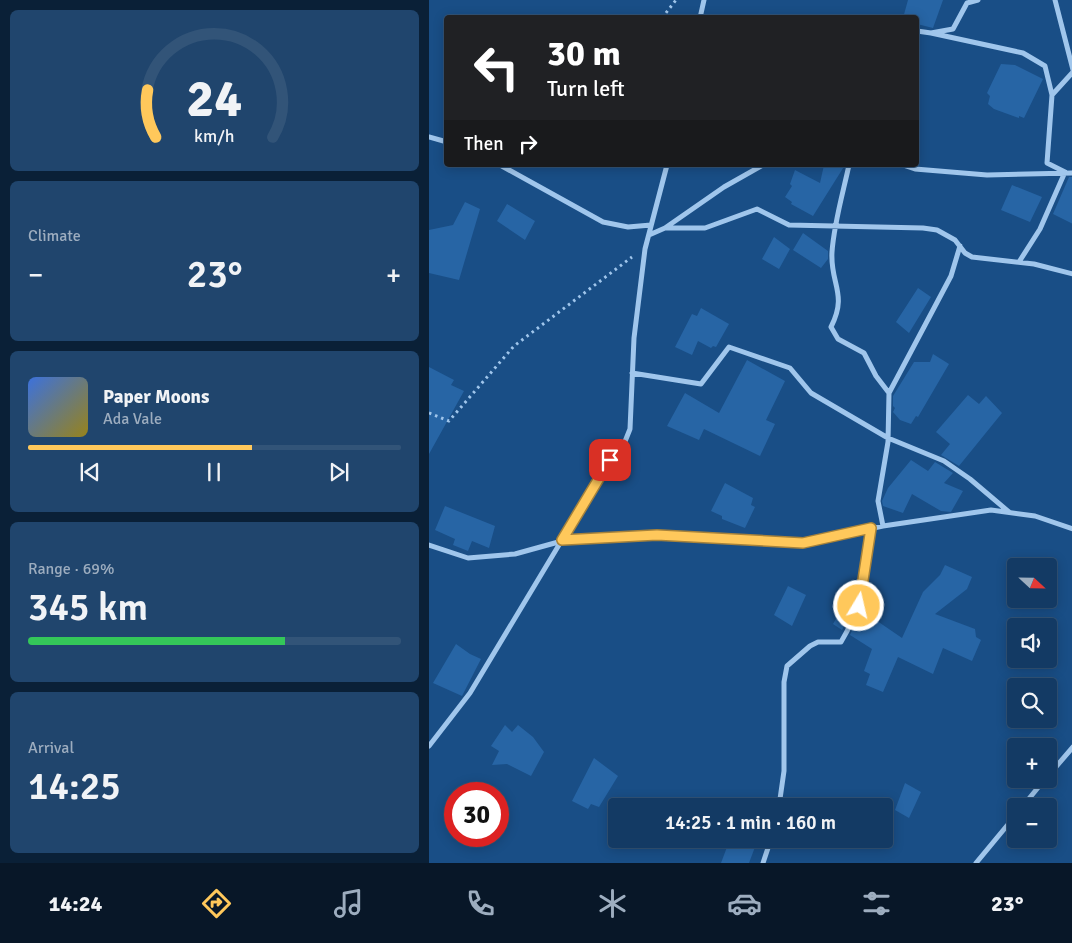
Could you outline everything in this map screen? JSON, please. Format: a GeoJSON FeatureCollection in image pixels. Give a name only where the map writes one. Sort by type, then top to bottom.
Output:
{"type":"FeatureCollection","features":[{"type":"Feature","properties":{"kind":"street"},"geometry":{"type":"LineString","coordinates":[[701,15],[704,0]]}},
{"type":"Feature","properties":{"kind":"street"},"geometry":{"type":"LineString","coordinates":[[931,33],[953,28],[967,3],[978,0]]}},
{"type":"Feature","properties":{"kind":"street"},"geometry":{"type":"LineString","coordinates":[[1052,95],[1072,71],[1055,0]]}},
{"type":"Feature","properties":{"kind":"street"},"geometry":{"type":"LineString","coordinates":[[919,31],[1023,54],[1045,66],[1052,95],[1047,163],[1065,172]]}},
{"type":"Feature","properties":{"kind":"street"},"geometry":{"type":"LineString","coordinates":[[429,138],[444,141]]}},
{"type":"Feature","properties":{"kind":"street"},"geometry":{"type":"LineString","coordinates":[[505,167],[603,222],[627,227],[651,225]]}},
{"type":"Feature","properties":{"kind":"street"},"geometry":{"type":"LineString","coordinates":[[429,746],[470,693],[610,460],[624,444],[630,429],[632,373],[645,249],[666,167]]}},
{"type":"Feature","properties":{"kind":"street"},"geometry":{"type":"LineString","coordinates":[[649,235],[665,228],[724,187],[759,167]]}},
{"type":"Feature","properties":{"kind":"street"},"geometry":{"type":"LineString","coordinates":[[849,167],[832,254],[840,297],[839,312],[831,328],[838,339],[864,353],[876,376],[889,393]]}},
{"type":"Feature","properties":{"kind":"street"},"geometry":{"type":"LineString","coordinates":[[909,167],[987,176],[1072,173]]}},
{"type":"Feature","properties":{"kind":"street"},"geometry":{"type":"LineString","coordinates":[[1019,262],[1040,229],[1065,172]]}},
{"type":"Feature","properties":{"kind":"street"},"geometry":{"type":"LineString","coordinates":[[665,228],[705,228],[757,209],[789,225],[923,228],[947,235],[972,257],[1039,264],[1072,274]]}},
{"type":"Feature","properties":{"kind":"street"},"geometry":{"type":"LineString","coordinates":[[883,526],[878,501],[888,438],[889,393],[951,276],[960,246]]}},
{"type":"Feature","properties":{"kind":"street"},"geometry":{"type":"LineString","coordinates":[[632,373],[701,384],[729,348],[790,368],[811,394],[888,438],[944,461],[970,479],[1009,513]]}},
{"type":"Feature","properties":{"kind":"street"},"geometry":{"type":"LineString","coordinates":[[429,545],[468,558],[515,554],[562,540],[657,535],[803,543],[871,528],[991,510],[1035,516],[1072,530]]}},
{"type":"Feature","properties":{"kind":"street"},"geometry":{"type":"LineString","coordinates":[[780,798],[784,771],[783,682],[787,666],[801,656],[809,646],[818,642],[841,642],[859,606],[871,528]]}},
{"type":"Feature","properties":{"kind":"street"},"geometry":{"type":"LineString","coordinates":[[1057,765],[1072,747]]}},
{"type":"Feature","properties":{"kind":"street"},"geometry":{"type":"LineString","coordinates":[[1030,798],[1038,788]]}},
{"type":"Feature","properties":{"kind":"street"},"geometry":{"type":"LineString","coordinates":[[976,863],[1007,826]]}},
{"type":"Feature","properties":{"kind":"street"},"geometry":{"type":"LineString","coordinates":[[763,863],[768,848]]}},
{"type":"Feature","properties":{"kind":"path"},"geometry":{"type":"LineString","coordinates":[[664,15],[675,0]]}},
{"type":"Feature","properties":{"kind":"path"},"geometry":{"type":"LineString","coordinates":[[429,413],[449,421],[514,346],[609,273],[645,249]]}},
{"type":"Feature","properties":{"kind":"building"},"geometry":{"type":"Polygon","coordinates":[[[908,0],[943,0],[933,28],[919,24],[919,15],[904,15],[908,0]]]}},
{"type":"Feature","properties":{"kind":"building"},"geometry":{"type":"Polygon","coordinates":[[[1001,64],[1015,65],[1043,79],[1024,118],[994,109],[988,104],[990,96],[987,93],[1001,64]]]}},
{"type":"Feature","properties":{"kind":"building"},"geometry":{"type":"Polygon","coordinates":[[[824,167],[844,167],[813,216],[791,204],[792,202],[785,197],[792,186],[790,184],[795,170],[820,183],[824,167]]]}},
{"type":"Feature","properties":{"kind":"building"},"geometry":{"type":"Polygon","coordinates":[[[1069,177],[1073,177],[1073,224],[1053,214],[1069,177]]]}},
{"type":"Feature","properties":{"kind":"building"},"geometry":{"type":"Polygon","coordinates":[[[1012,185],[1042,197],[1030,222],[1001,210],[1012,185]]]}},
{"type":"Feature","properties":{"kind":"building"},"geometry":{"type":"Polygon","coordinates":[[[465,202],[480,209],[459,280],[429,273],[429,230],[453,225],[465,202]]]}},
{"type":"Feature","properties":{"kind":"building"},"geometry":{"type":"Polygon","coordinates":[[[507,204],[535,221],[525,240],[497,221],[507,204]]]}},
{"type":"Feature","properties":{"kind":"building"},"geometry":{"type":"Polygon","coordinates":[[[803,233],[828,251],[828,259],[821,268],[793,250],[803,233]]]}},
{"type":"Feature","properties":{"kind":"building"},"geometry":{"type":"Polygon","coordinates":[[[774,237],[790,249],[779,269],[762,259],[774,237]]]}},
{"type":"Feature","properties":{"kind":"building"},"geometry":{"type":"Polygon","coordinates":[[[918,288],[931,297],[909,333],[896,322],[918,288]]]}},
{"type":"Feature","properties":{"kind":"building"},"geometry":{"type":"Polygon","coordinates":[[[701,308],[729,324],[716,347],[713,346],[711,348],[698,341],[692,355],[675,347],[692,314],[697,316],[701,308]]]}},
{"type":"Feature","properties":{"kind":"building"},"geometry":{"type":"Polygon","coordinates":[[[933,354],[949,364],[918,417],[916,416],[911,424],[900,420],[893,412],[895,408],[893,406],[893,396],[914,362],[930,362],[933,354]]]}},
{"type":"Feature","properties":{"kind":"building"},"geometry":{"type":"Polygon","coordinates":[[[747,360],[785,381],[766,420],[775,424],[760,456],[704,429],[699,440],[667,426],[685,393],[719,413],[747,360]]]}},
{"type":"Feature","properties":{"kind":"building"},"geometry":{"type":"Polygon","coordinates":[[[429,367],[454,380],[451,385],[464,391],[429,454],[429,367]]]}},
{"type":"Feature","properties":{"kind":"building"},"geometry":{"type":"Polygon","coordinates":[[[968,395],[979,404],[986,396],[1002,413],[959,466],[941,455],[950,444],[936,432],[968,395]]]}},
{"type":"Feature","properties":{"kind":"building"},"geometry":{"type":"Polygon","coordinates":[[[911,460],[928,471],[935,462],[953,473],[944,483],[963,491],[951,512],[941,511],[912,494],[903,513],[883,506],[882,501],[888,488],[911,460]]]}},
{"type":"Feature","properties":{"kind":"building"},"geometry":{"type":"Polygon","coordinates":[[[725,483],[753,498],[751,505],[755,507],[745,528],[722,519],[722,516],[711,511],[725,483]]]}},
{"type":"Feature","properties":{"kind":"building"},"geometry":{"type":"Polygon","coordinates":[[[445,506],[495,526],[489,548],[472,541],[468,551],[453,545],[455,539],[435,530],[445,506]]]}},
{"type":"Feature","properties":{"kind":"building"},"geometry":{"type":"Polygon","coordinates":[[[945,565],[972,577],[967,589],[935,614],[975,629],[976,637],[981,640],[972,661],[943,648],[933,674],[898,657],[883,692],[866,685],[870,674],[864,671],[872,649],[850,635],[857,619],[864,622],[867,614],[902,638],[923,592],[940,575],[945,565]]]}},
{"type":"Feature","properties":{"kind":"building"},"geometry":{"type":"Polygon","coordinates":[[[788,586],[806,595],[792,626],[774,615],[788,586]]]}},
{"type":"Feature","properties":{"kind":"building"},"geometry":{"type":"Polygon","coordinates":[[[841,610],[850,615],[842,630],[833,624],[841,610]]]}},
{"type":"Feature","properties":{"kind":"building"},"geometry":{"type":"Polygon","coordinates":[[[456,644],[481,659],[462,696],[433,683],[456,644]]]}},
{"type":"Feature","properties":{"kind":"building"},"geometry":{"type":"Polygon","coordinates":[[[505,725],[512,732],[518,725],[533,737],[544,752],[531,776],[507,764],[492,765],[499,751],[491,746],[505,725]]]}},
{"type":"Feature","properties":{"kind":"building"},"geometry":{"type":"Polygon","coordinates":[[[594,758],[618,776],[599,807],[591,804],[588,809],[572,801],[594,758]]]}},
{"type":"Feature","properties":{"kind":"building"},"geometry":{"type":"Polygon","coordinates":[[[905,783],[921,792],[909,818],[895,810],[905,783]]]}},
{"type":"Feature","properties":{"kind":"building"},"geometry":{"type":"Polygon","coordinates":[[[727,848],[755,848],[749,863],[721,863],[727,848]]]}},
{"type":"Feature","properties":{"kind":"route"},"geometry":{"type":"LineString","coordinates":[[610,460],[562,540],[657,535],[803,543],[871,528],[859,606]]}}]}
